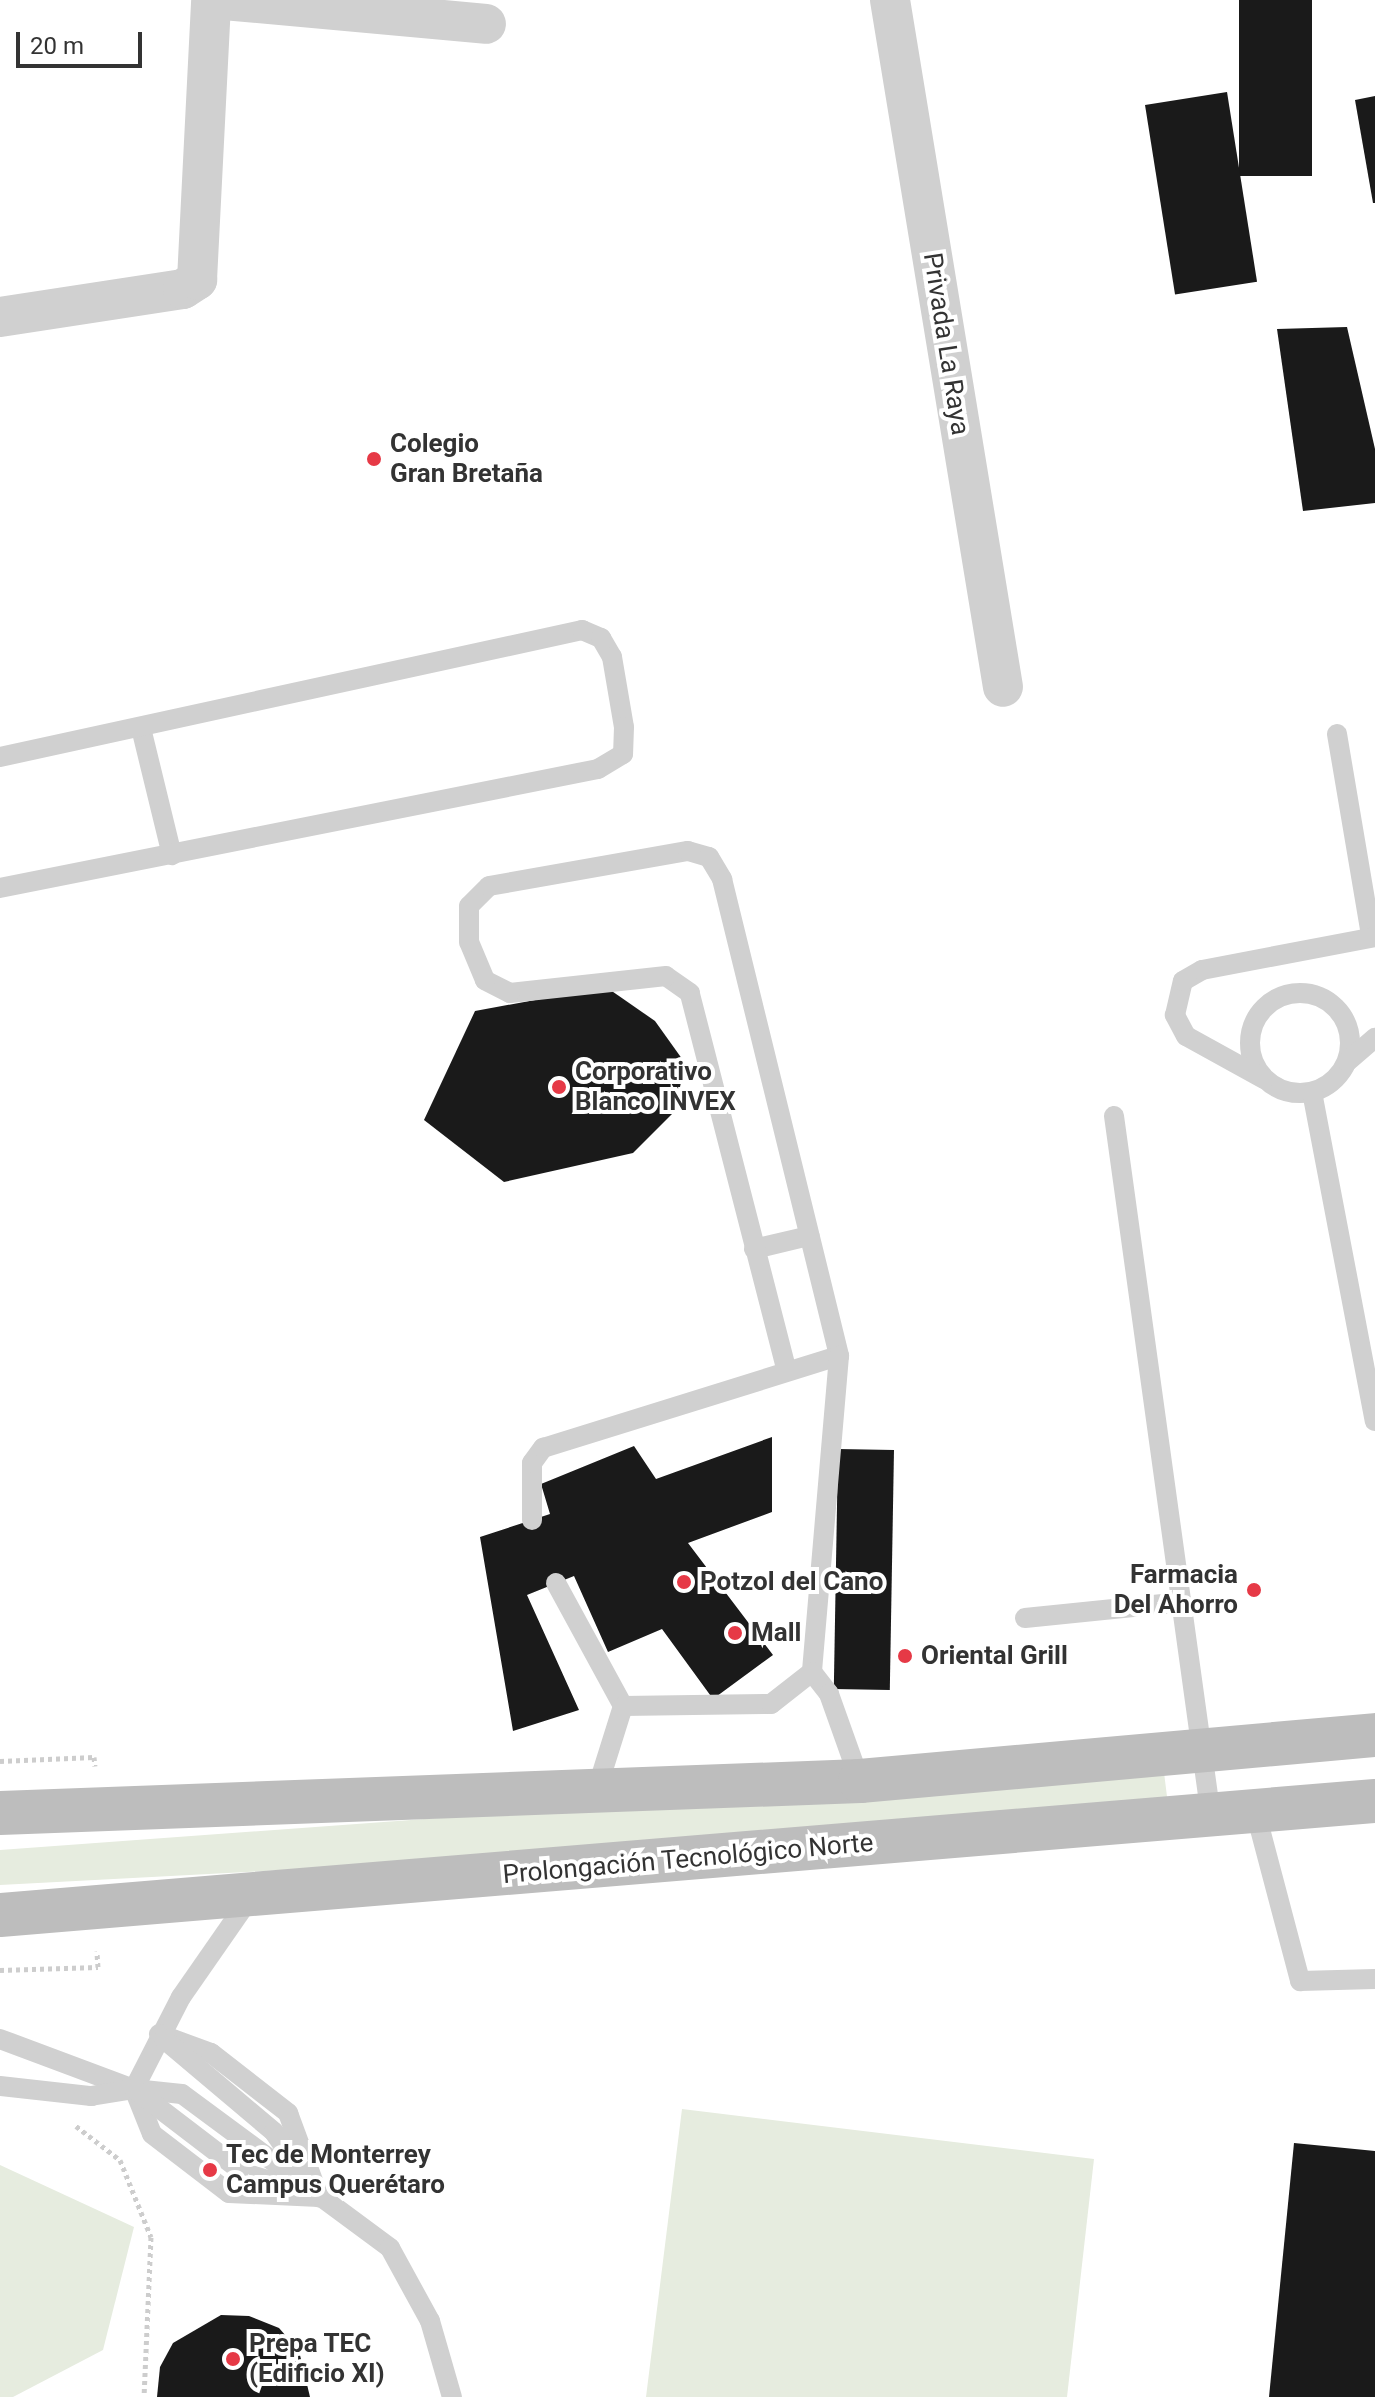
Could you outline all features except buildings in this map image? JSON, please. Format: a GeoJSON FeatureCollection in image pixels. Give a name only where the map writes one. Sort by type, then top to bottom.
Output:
{"type":"FeatureCollection","features":[{"type":"Feature","properties":{"kind":"main road"},"geometry":{"type":"LineString","coordinates":[[0,1813],[860,1781],[1375,1735]]}},
{"type":"Feature","properties":{"kind":"main road"},"geometry":{"type":"LineString","coordinates":[[1252,1746],[1256,1814]]}},
{"type":"Feature","properties":{"kind":"main road","name":"Prolongación Tecnológico Norte"},"geometry":{"type":"LineString","coordinates":[[0,1915],[1256,1814],[1375,1801]]}},
{"type":"Feature","properties":{"kind":"street"},"geometry":{"type":"LineString","coordinates":[[0,317],[183,289],[197,280],[211,0]]}},
{"type":"Feature","properties":{"kind":"street"},"geometry":{"type":"LineString","coordinates":[[224,0],[486,24]]}},
{"type":"Feature","properties":{"kind":"street","name":"Privada La Raya"},"geometry":{"type":"LineString","coordinates":[[890,0],[1003,687]]}},
{"type":"Feature","properties":{"kind":"lane"},"geometry":{"type":"LineString","coordinates":[[0,757],[582,630],[601,638],[612,657],[623,754],[598,769],[0,888]]}},
{"type":"Feature","properties":{"kind":"lane"},"geometry":{"type":"LineString","coordinates":[[141,728],[172,855]]}},
{"type":"Feature","properties":{"kind":"lane"},"geometry":{"type":"LineString","coordinates":[[1337,734],[1373,936],[1202,970],[1183,981],[1175,1015],[1186,1036],[1286,1092],[1312,1092],[1333,1081],[1347,1062],[1375,1038]]}},
{"type":"Feature","properties":{"kind":"lane"},"geometry":{"type":"LineString","coordinates":[[786,1368],[681,980],[510,993],[485,980],[469,942],[469,906],[489,886],[688,851],[709,857],[722,879],[839,1356],[812,1672],[829,1694],[860,1781]]}},
{"type":"Feature","properties":{"kind":"lane"},"geometry":{"type":"LineString","coordinates":[[1264,1079],[1250,1051],[1254,1020],[1275,998],[1305,991],[1333,1004],[1349,1031],[1347,1062]]}},
{"type":"Feature","properties":{"kind":"lane"},"geometry":{"type":"LineString","coordinates":[[1312,1092],[1375,1421]]}},
{"type":"Feature","properties":{"kind":"lane"},"geometry":{"type":"LineString","coordinates":[[1114,1116],[1211,1817]]}},
{"type":"Feature","properties":{"kind":"lane"},"geometry":{"type":"LineString","coordinates":[[754,1249],[809,1236]]}},
{"type":"Feature","properties":{"kind":"lane"},"geometry":{"type":"LineString","coordinates":[[532,1520],[532,1463],[543,1448],[786,1368],[839,1356]]}},
{"type":"Feature","properties":{"kind":"lane"},"geometry":{"type":"LineString","coordinates":[[556,1583],[623,1706],[596,1792]]}},
{"type":"Feature","properties":{"kind":"lane"},"geometry":{"type":"LineString","coordinates":[[1025,1618],[1182,1602]]}},
{"type":"Feature","properties":{"kind":"lane"},"geometry":{"type":"LineString","coordinates":[[623,1706],[771,1704],[812,1672]]}},
{"type":"Feature","properties":{"kind":"lane"},"geometry":{"type":"LineString","coordinates":[[1256,1814],[1300,1981],[1375,1979]]}},
{"type":"Feature","properties":{"kind":"lane"},"geometry":{"type":"LineString","coordinates":[[253,1894],[159,2034],[134,2089],[152,2134],[229,2193],[319,2197]]}},
{"type":"Feature","properties":{"kind":"lane"},"geometry":{"type":"LineString","coordinates":[[159,2034],[211,2053],[288,2113],[319,2197]]}},
{"type":"Feature","properties":{"kind":"lane"},"geometry":{"type":"LineString","coordinates":[[0,2039],[134,2089]]}},
{"type":"Feature","properties":{"kind":"lane"},"geometry":{"type":"LineString","coordinates":[[0,2086],[32,2093],[134,2089],[182,2094],[390,2248],[430,2321],[452,2397]]}},
{"type":"Feature","properties":{"kind":"path"},"geometry":{"type":"LineString","coordinates":[[0,1970],[98,1967],[97,1951],[83,1951]]}},
{"type":"Feature","properties":{"kind":"path"},"geometry":{"type":"LineString","coordinates":[[32,2093],[120,2160],[151,2237],[144,2397]]}},
{"type":"Feature","properties":{"kind":"shaded area"},"geometry":{"type":"Polygon","coordinates":[[[1163,1765],[1168,1804],[531,1857],[0,1885],[0,1850],[1163,1765]]]}},
{"type":"Feature","properties":{"kind":"shaded area"},"geometry":{"type":"Polygon","coordinates":[[[682,2109],[1094,2159],[1067,2397],[646,2397],[682,2109]]]}},
{"type":"Feature","properties":{"kind":"shaded area"},"geometry":{"type":"Polygon","coordinates":[[[0,2165],[134,2227],[103,2350],[13,2397],[0,2397],[0,2165]]]}},
{"type":"Feature","properties":{"kind":"place","name":"Colegio Gran Bretaña"},"geometry":{"type":"Point","coordinates":[374,459]}},
{"type":"Feature","properties":{"kind":"place","name":"Corporativo Blanco INVEX"},"geometry":{"type":"Point","coordinates":[559,1087]}},
{"type":"Feature","properties":{"kind":"place","name":"Potzol del Cano"},"geometry":{"type":"Point","coordinates":[684,1582]}},
{"type":"Feature","properties":{"kind":"place","name":"Farmacia Del Ahorro"},"geometry":{"type":"Point","coordinates":[1254,1590]}},
{"type":"Feature","properties":{"kind":"place","name":"Mall"},"geometry":{"type":"Point","coordinates":[735,1633]}},
{"type":"Feature","properties":{"kind":"place","name":"Oriental Grill"},"geometry":{"type":"Point","coordinates":[905,1656]}},
{"type":"Feature","properties":{"kind":"place","name":"Tec de Monterrey Campus Querétaro"},"geometry":{"type":"Point","coordinates":[210,2170]}},
{"type":"Feature","properties":{"kind":"place","name":"Prepa TEC (Edificio XI)"},"geometry":{"type":"Point","coordinates":[233,2359]}}]}
